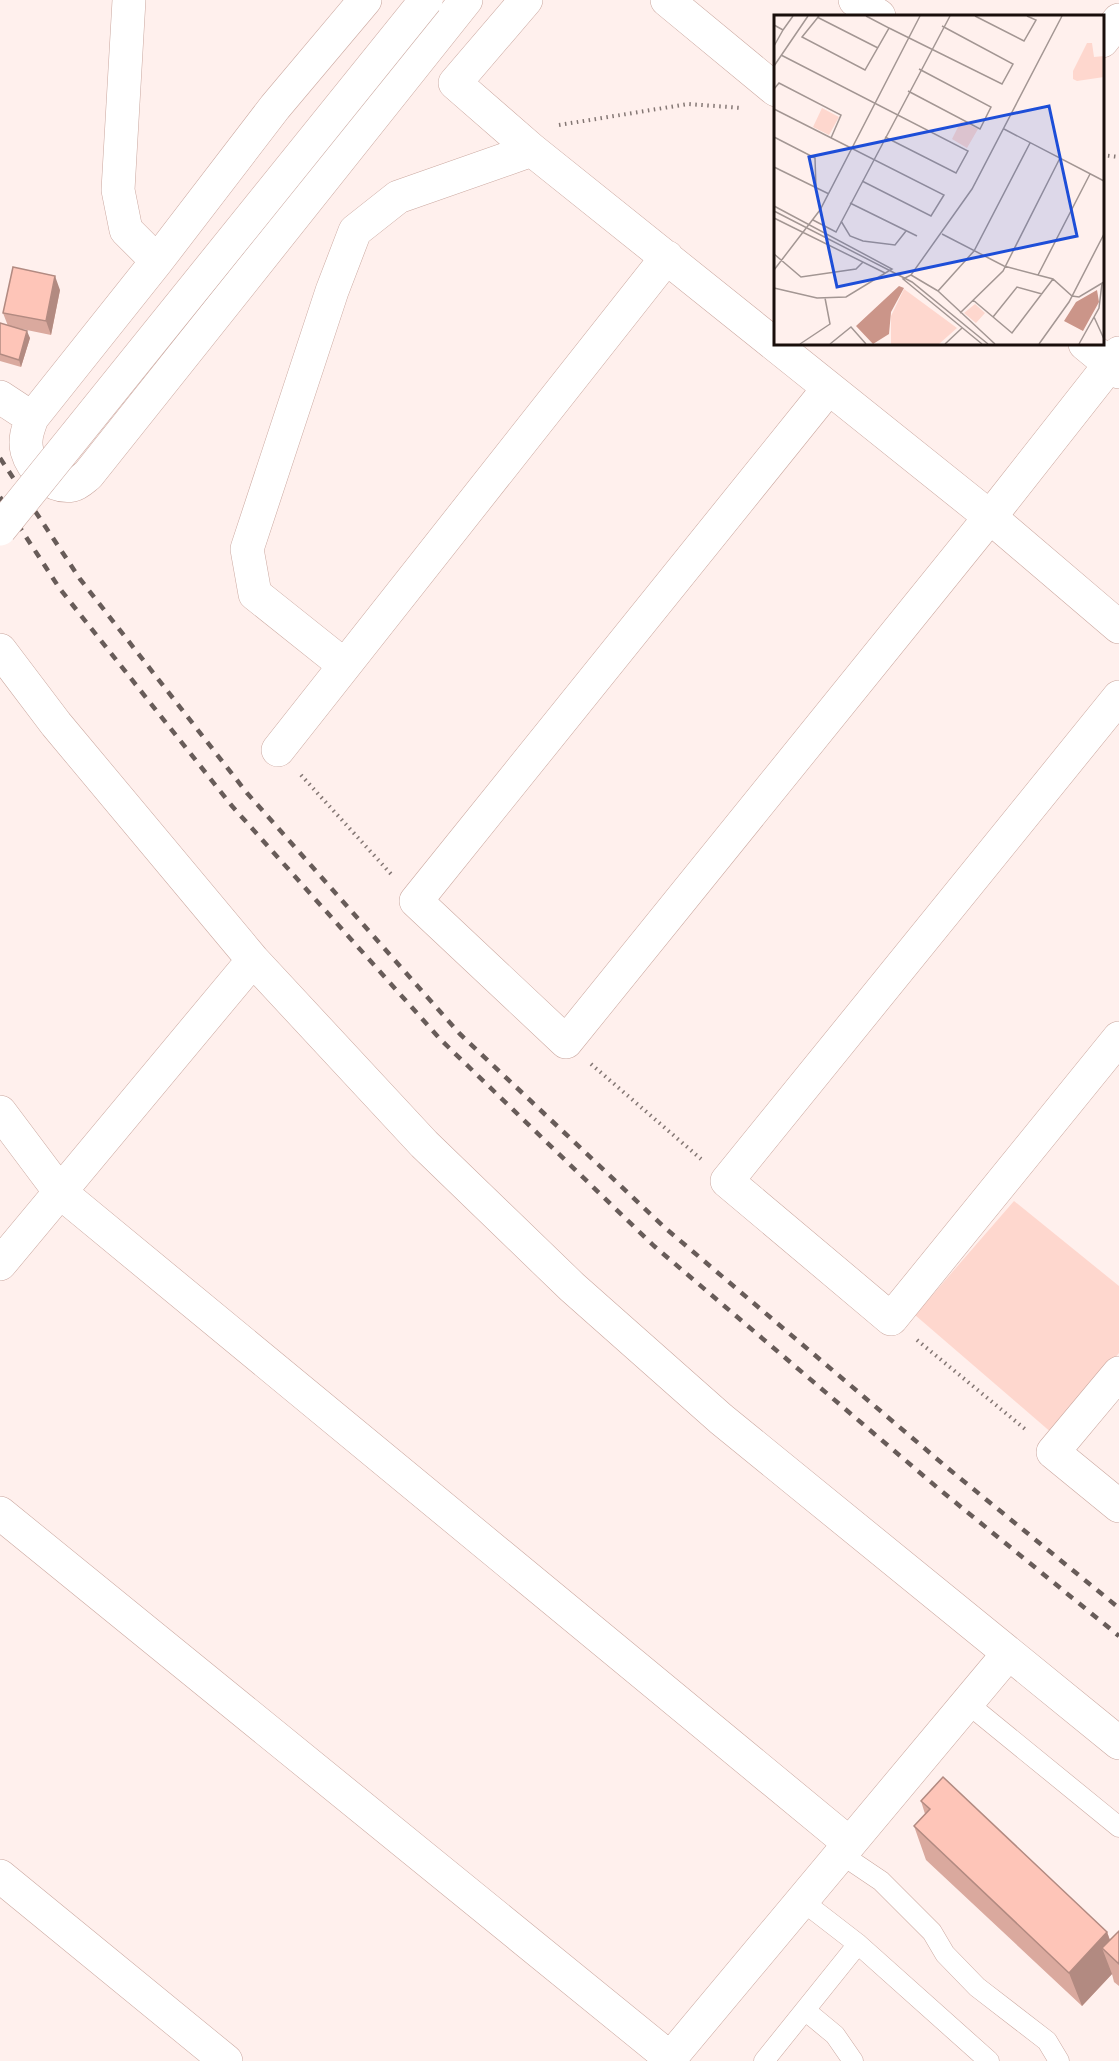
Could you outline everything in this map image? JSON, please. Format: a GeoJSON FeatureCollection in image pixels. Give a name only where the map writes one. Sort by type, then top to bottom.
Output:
{"type":"FeatureCollection","features":[{"type":"Feature","properties":{"kind":"street"},"geometry":{"type":"LineString","coordinates":[[129,0],[118,190],[126,230],[157,261]]}},
{"type":"Feature","properties":{"kind":"street"},"geometry":{"type":"LineString","coordinates":[[364,0],[275,107],[33,418],[26,433],[27,449],[33,465],[54,484],[74,486],[88,475],[466,0]]}},
{"type":"Feature","properties":{"kind":"street"},"geometry":{"type":"LineString","coordinates":[[0,529],[426,0]]}},
{"type":"Feature","properties":{"kind":"street"},"geometry":{"type":"LineString","coordinates":[[526,0],[455,83],[532,150],[774,345]]}},
{"type":"Feature","properties":{"kind":"street"},"geometry":{"type":"LineString","coordinates":[[667,0],[774,88]]}},
{"type":"Feature","properties":{"kind":"street"},"geometry":{"type":"LineString","coordinates":[[839,15],[853,0],[877,15]]}},
{"type":"Feature","properties":{"kind":"street"},"geometry":{"type":"LineString","coordinates":[[1104,39],[1119,20]]}},
{"type":"Feature","properties":{"kind":"street"},"geometry":{"type":"LineString","coordinates":[[344,665],[255,594],[247,549],[332,291],[355,231],[398,197],[532,150]]}},
{"type":"Feature","properties":{"kind":"street"},"geometry":{"type":"LineString","coordinates":[[278,750],[667,257]]}},
{"type":"Feature","properties":{"kind":"street"},"geometry":{"type":"LineString","coordinates":[[774,345],[990,517],[1119,627]]}},
{"type":"Feature","properties":{"kind":"street"},"geometry":{"type":"LineString","coordinates":[[828,389],[416,901],[566,1042],[1116,363],[1087,345]]}},
{"type":"Feature","properties":{"kind":"street"},"geometry":{"type":"LineString","coordinates":[[0,397],[33,418]]}},
{"type":"Feature","properties":{"kind":"street"},"geometry":{"type":"LineString","coordinates":[[0,650],[56,724],[252,960],[424,1144],[572,1287],[721,1419],[1119,1743]]}},
{"type":"Feature","properties":{"kind":"street"},"geometry":{"type":"LineString","coordinates":[[1119,697],[727,1181],[891,1319],[1119,1038]]}},
{"type":"Feature","properties":{"kind":"street"},"geometry":{"type":"LineString","coordinates":[[0,1264],[252,960]]}},
{"type":"Feature","properties":{"kind":"street"},"geometry":{"type":"LineString","coordinates":[[0,1112],[60,1192],[845,1848]]}},
{"type":"Feature","properties":{"kind":"street"},"geometry":{"type":"LineString","coordinates":[[1119,1373],[1053,1452],[1119,1506]]}},
{"type":"Feature","properties":{"kind":"street"},"geometry":{"type":"LineString","coordinates":[[0,1513],[669,2060],[1008,1654]]}},
{"type":"Feature","properties":{"kind":"street"},"geometry":{"type":"LineString","coordinates":[[0,1876],[226,2061]]}},
{"type":"Feature","properties":{"kind":"lane"},"geometry":{"type":"LineString","coordinates":[[967,1703],[1119,1827]]}},
{"type":"Feature","properties":{"kind":"lane"},"geometry":{"type":"LineString","coordinates":[[845,1848],[932,1932],[945,1954],[977,1987],[1047,2041],[1059,2061]]}},
{"type":"Feature","properties":{"kind":"lane"},"geometry":{"type":"LineString","coordinates":[[801,1900],[858,1944],[989,2061]]}},
{"type":"Feature","properties":{"kind":"lane"},"geometry":{"type":"LineString","coordinates":[[765,2061],[858,1944]]}},
{"type":"Feature","properties":{"kind":"lane"},"geometry":{"type":"LineString","coordinates":[[806,2012],[835,2035],[853,2061]]}},
{"type":"Feature","properties":{"kind":"path"},"geometry":{"type":"LineString","coordinates":[[532,150],[547,127],[688,104],[743,108]]}},
{"type":"Feature","properties":{"kind":"path"},"geometry":{"type":"LineString","coordinates":[[1104,155],[1119,157]]}},
{"type":"Feature","properties":{"kind":"path"},"geometry":{"type":"LineString","coordinates":[[278,750],[416,901]]}},
{"type":"Feature","properties":{"kind":"path"},"geometry":{"type":"LineString","coordinates":[[566,1042],[727,1181]]}},
{"type":"Feature","properties":{"kind":"path"},"geometry":{"type":"LineString","coordinates":[[891,1319],[1053,1452]]}},
{"type":"Feature","properties":{"kind":"shaded area"},"geometry":{"type":"Polygon","coordinates":[[[1014,1201],[1119,1286],[1119,1353],[1053,1434],[915,1315],[1014,1201]]]}},
{"type":"Feature","properties":{"kind":"building"},"geometry":{"type":"Polygon","coordinates":[[[13,267],[55,276],[46,321],[3,313],[13,267]]]}},
{"type":"Feature","properties":{"kind":"building"},"geometry":{"type":"Polygon","coordinates":[[[0,323],[27,331],[19,360],[0,354],[0,323]]]}},
{"type":"Feature","properties":{"kind":"building"},"geometry":{"type":"Polygon","coordinates":[[[943,1777],[1107,1932],[1069,1973],[914,1826],[930,1809],[921,1801],[943,1777]]]}},
{"type":"Feature","properties":{"kind":"building"},"geometry":{"type":"Polygon","coordinates":[[[1119,1931],[1119,1964],[1102,1948],[1119,1931]]]}},
{"type":"Feature","properties":{"kind":"railway"},"geometry":{"type":"LineString","coordinates":[[0,458],[80,579],[247,793],[460,1034],[664,1227],[950,1470],[1119,1608]]}},
{"type":"Feature","properties":{"kind":"railway"},"geometry":{"type":"LineString","coordinates":[[0,497],[60,589],[232,806],[441,1040],[654,1246],[939,1489],[1119,1636]]}}]}
